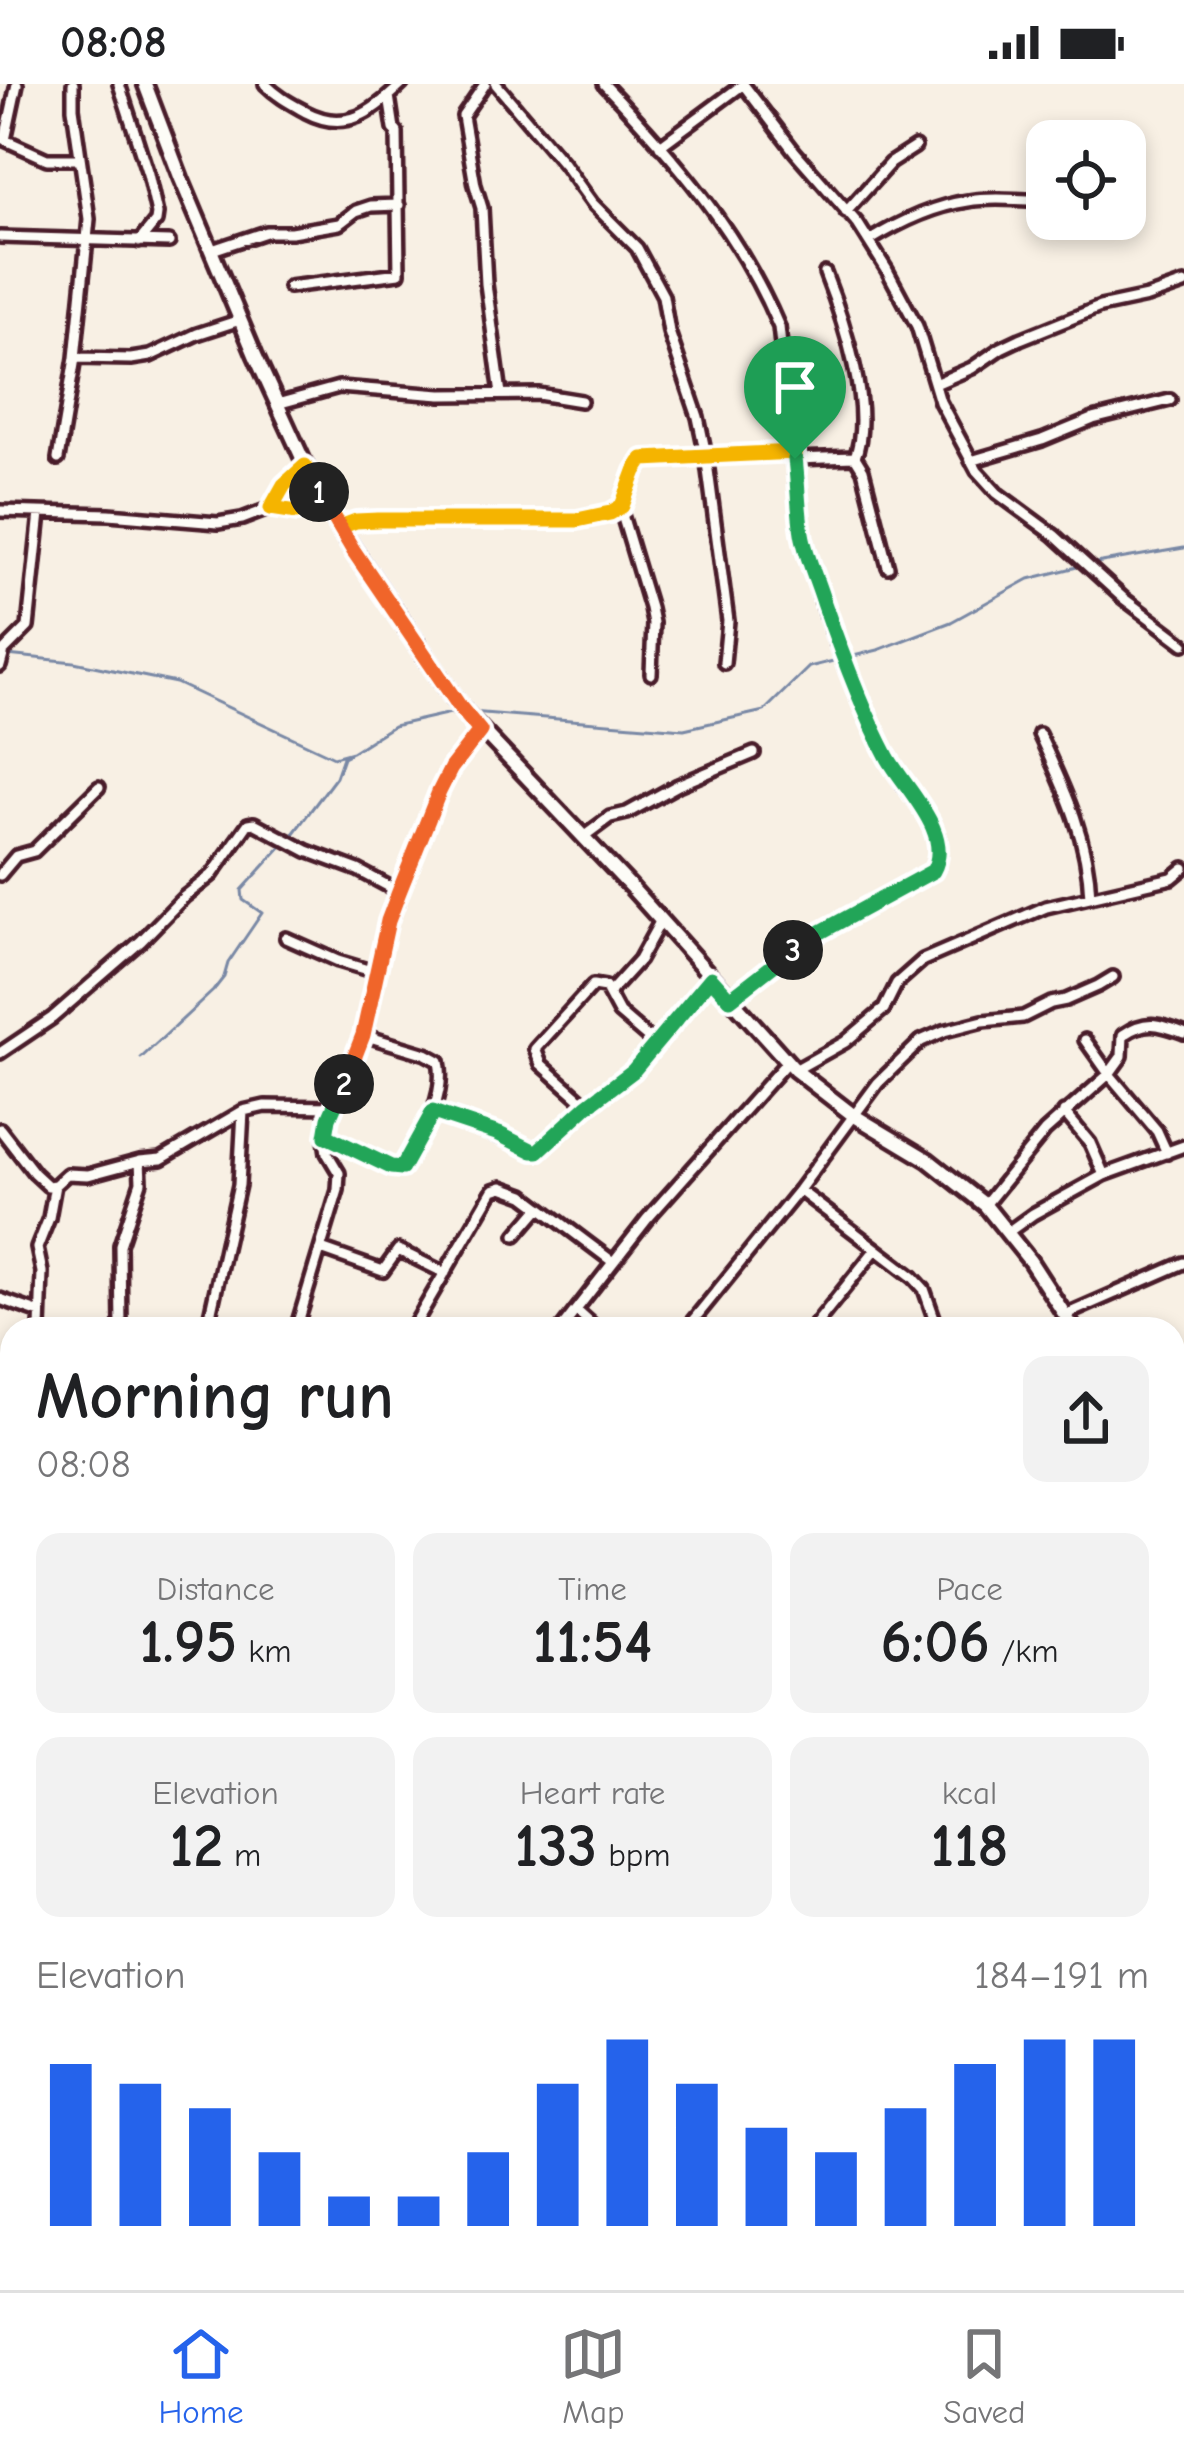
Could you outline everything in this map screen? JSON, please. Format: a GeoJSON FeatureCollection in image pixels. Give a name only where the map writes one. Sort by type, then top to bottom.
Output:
{"type":"FeatureCollection","features":[{"type":"Feature","properties":{"kind":"main road"},"geometry":{"type":"LineString","coordinates":[[146,84],[240,320],[305,466],[460,707],[791,1066],[853,1115],[928,1160],[986,1205],[1065,1315]]}},
{"type":"Feature","properties":{"kind":"street"},"geometry":{"type":"LineString","coordinates":[[16,84],[4,140],[47,159],[80,159]]}},
{"type":"Feature","properties":{"kind":"street"},"geometry":{"type":"LineString","coordinates":[[58,459],[75,358],[89,219],[73,84]]}},
{"type":"Feature","properties":{"kind":"street"},"geometry":{"type":"LineString","coordinates":[[118,84],[157,214],[139,242]]}},
{"type":"Feature","properties":{"kind":"street"},"geometry":{"type":"LineString","coordinates":[[265,84],[280,99],[335,123],[366,115],[402,84]]}},
{"type":"Feature","properties":{"kind":"street"},"geometry":{"type":"LineString","coordinates":[[484,84],[463,116],[482,208],[486,284],[501,394]]}},
{"type":"Feature","properties":{"kind":"street"},"geometry":{"type":"LineString","coordinates":[[496,84],[592,203],[637,248],[663,296],[706,455],[728,621],[724,663]]}},
{"type":"Feature","properties":{"kind":"street"},"geometry":{"type":"LineString","coordinates":[[604,84],[736,241],[771,306],[779,327],[802,533],[841,650],[884,749],[937,835],[940,850],[936,866],[919,880],[806,940],[730,999]]}},
{"type":"Feature","properties":{"kind":"street"},"geometry":{"type":"LineString","coordinates":[[660,146],[741,84],[858,224],[917,326],[940,402],[971,461],[997,493],[1184,644]]}},
{"type":"Feature","properties":{"kind":"street"},"geometry":{"type":"LineString","coordinates":[[289,287],[399,273],[397,132],[389,96]]}},
{"type":"Feature","properties":{"kind":"street"},"geometry":{"type":"LineString","coordinates":[[846,212],[890,163],[915,147]]}},
{"type":"Feature","properties":{"kind":"street"},"geometry":{"type":"LineString","coordinates":[[148,174],[175,163]]}},
{"type":"Feature","properties":{"kind":"street"},"geometry":{"type":"LineString","coordinates":[[868,242],[898,224],[969,200],[1026,200]]}},
{"type":"Feature","properties":{"kind":"street"},"geometry":{"type":"LineString","coordinates":[[212,250],[266,232],[339,224],[371,206],[399,205]]}},
{"type":"Feature","properties":{"kind":"street"},"geometry":{"type":"LineString","coordinates":[[0,237],[169,242]]}},
{"type":"Feature","properties":{"kind":"street"},"geometry":{"type":"LineString","coordinates":[[825,273],[855,365],[860,437],[855,457],[863,470],[889,567]]}},
{"type":"Feature","properties":{"kind":"street"},"geometry":{"type":"LineString","coordinates":[[934,384],[972,368],[1000,347],[1100,307],[1184,284]]}},
{"type":"Feature","properties":{"kind":"street"},"geometry":{"type":"LineString","coordinates":[[75,358],[150,356],[240,320]]}},
{"type":"Feature","properties":{"kind":"street"},"geometry":{"type":"LineString","coordinates":[[277,404],[339,387],[441,395],[538,394],[580,401]]}},
{"type":"Feature","properties":{"kind":"street"},"geometry":{"type":"LineString","coordinates":[[971,461],[1042,440],[1093,418],[1170,400]]}},
{"type":"Feature","properties":{"kind":"street"},"geometry":{"type":"LineString","coordinates":[[651,674],[653,623],[620,508],[639,461],[706,455],[855,457]]}},
{"type":"Feature","properties":{"kind":"street"},"geometry":{"type":"LineString","coordinates":[[271,508],[284,485],[305,466]]}},
{"type":"Feature","properties":{"kind":"street"},"geometry":{"type":"LineString","coordinates":[[0,511],[218,523],[271,508],[297,512],[323,499]]}},
{"type":"Feature","properties":{"kind":"street"},"geometry":{"type":"LineString","coordinates":[[340,527],[378,520],[577,520],[620,508]]}},
{"type":"Feature","properties":{"kind":"street"},"geometry":{"type":"LineString","coordinates":[[2,659],[28,627],[40,513]]}},
{"type":"Feature","properties":{"kind":"street"},"geometry":{"type":"LineString","coordinates":[[300,1317],[334,1209],[339,1173],[327,1153],[326,1136],[363,1035],[388,921],[439,792],[480,731]]}},
{"type":"Feature","properties":{"kind":"street"},"geometry":{"type":"LineString","coordinates":[[1040,734],[1080,830],[1090,897]]}},
{"type":"Feature","properties":{"kind":"street"},"geometry":{"type":"LineString","coordinates":[[583,836],[610,817],[754,753]]}},
{"type":"Feature","properties":{"kind":"street"},"geometry":{"type":"LineString","coordinates":[[0,875],[16,856],[34,851],[100,787]]}},
{"type":"Feature","properties":{"kind":"street"},"geometry":{"type":"LineString","coordinates":[[0,1053],[62,1010],[212,875],[248,824],[399,892]]}},
{"type":"Feature","properties":{"kind":"street"},"geometry":{"type":"LineString","coordinates":[[570,1317],[716,1138],[791,1066],[845,1042],[884,1010],[897,983],[923,960],[1046,907],[1183,872]]}},
{"type":"Feature","properties":{"kind":"street"},"geometry":{"type":"LineString","coordinates":[[610,992],[639,960],[661,922]]}},
{"type":"Feature","properties":{"kind":"street"},"geometry":{"type":"LineString","coordinates":[[286,938],[378,974]]}},
{"type":"Feature","properties":{"kind":"street"},"geometry":{"type":"LineString","coordinates":[[696,1317],[878,1083],[921,1040],[983,1021],[1023,1017],[1113,977]]}},
{"type":"Feature","properties":{"kind":"street"},"geometry":{"type":"LineString","coordinates":[[433,1112],[538,1151],[633,1071],[711,978]]}},
{"type":"Feature","properties":{"kind":"street"},"geometry":{"type":"LineString","coordinates":[[587,1106],[542,1064],[535,1049],[593,985],[610,992],[619,1013],[656,1044]]}},
{"type":"Feature","properties":{"kind":"street"},"geometry":{"type":"LineString","coordinates":[[986,1205],[1024,1154],[1109,1074],[1122,1056],[1123,1035],[1138,1024],[1184,1033]]}},
{"type":"Feature","properties":{"kind":"street"},"geometry":{"type":"LineString","coordinates":[[326,1136],[398,1169],[433,1112],[441,1079],[439,1061],[363,1035]]}},
{"type":"Feature","properties":{"kind":"street"},"geometry":{"type":"LineString","coordinates":[[1085,1040],[1156,1131],[1166,1153]]}},
{"type":"Feature","properties":{"kind":"street"},"geometry":{"type":"LineString","coordinates":[[40,1317],[37,1248],[56,1185],[67,1174],[88,1175],[161,1159],[244,1111],[265,1106],[334,1107]]}},
{"type":"Feature","properties":{"kind":"street"},"geometry":{"type":"LineString","coordinates":[[210,1317],[238,1185],[244,1111]]}},
{"type":"Feature","properties":{"kind":"street"},"geometry":{"type":"LineString","coordinates":[[1064,1112],[1087,1139],[1104,1175]]}},
{"type":"Feature","properties":{"kind":"street"},"geometry":{"type":"LineString","coordinates":[[0,1129],[34,1173],[48,1186],[56,1185]]}},
{"type":"Feature","properties":{"kind":"street"},"geometry":{"type":"LineString","coordinates":[[1008,1232],[1104,1175],[1184,1146]]}},
{"type":"Feature","properties":{"kind":"street"},"geometry":{"type":"LineString","coordinates":[[121,1317],[120,1245],[141,1183],[140,1161]]}},
{"type":"Feature","properties":{"kind":"street"},"geometry":{"type":"LineString","coordinates":[[419,1317],[493,1190],[502,1187],[540,1207],[613,1262]]}},
{"type":"Feature","properties":{"kind":"street"},"geometry":{"type":"LineString","coordinates":[[799,1190],[924,1289],[934,1317]]}},
{"type":"Feature","properties":{"kind":"street"},"geometry":{"type":"LineString","coordinates":[[516,1235],[540,1207]]}},
{"type":"Feature","properties":{"kind":"street"},"geometry":{"type":"LineString","coordinates":[[321,1249],[383,1271],[398,1250],[445,1273]]}},
{"type":"Feature","properties":{"kind":"street"},"geometry":{"type":"LineString","coordinates":[[822,1317],[876,1249]]}},
{"type":"Feature","properties":{"kind":"street"},"geometry":{"type":"LineString","coordinates":[[1065,1315],[1184,1263]]}},
{"type":"Feature","properties":{"kind":"street"},"geometry":{"type":"LineString","coordinates":[[0,1299],[40,1312]]}},
{"type":"Feature","properties":{"kind":"street"},"geometry":{"type":"LineString","coordinates":[[576,1310],[584,1317]]}},
{"type":"Feature","properties":{"kind":"waterway"},"geometry":{"type":"LineString","coordinates":[[1090,564],[1184,548]]}},
{"type":"Feature","properties":{"kind":"waterway"},"geometry":{"type":"LineString","coordinates":[[471,712],[684,729],[764,711],[809,667],[878,650],[951,622],[1029,579],[1081,566]]}},
{"type":"Feature","properties":{"kind":"waterway"},"geometry":{"type":"LineString","coordinates":[[7,655],[74,662],[176,683],[334,757],[352,752],[393,726],[455,712]]}},
{"type":"Feature","properties":{"kind":"waterway"},"geometry":{"type":"LineString","coordinates":[[290,838],[349,754]]}},
{"type":"Feature","properties":{"kind":"waterway"},"geometry":{"type":"LineString","coordinates":[[141,1058],[224,977],[228,963],[262,913],[243,900],[242,890],[283,845]]}},
{"type":"Feature","properties":{"kind":"route"},"geometry":{"type":"LineString","coordinates":[[795,459],[795,452],[643,459],[622,506],[577,520],[378,520],[340,527],[323,499],[297,512],[271,508],[278,493],[305,466],[314,484],[340,527],[353,550],[480,731],[451,768],[399,892],[363,1035],[326,1136],[398,1169],[433,1112],[538,1151],[633,1071],[711,978],[730,999],[806,940],[933,871],[940,850],[937,835],[884,749],[808,557],[795,459]]}}]}
